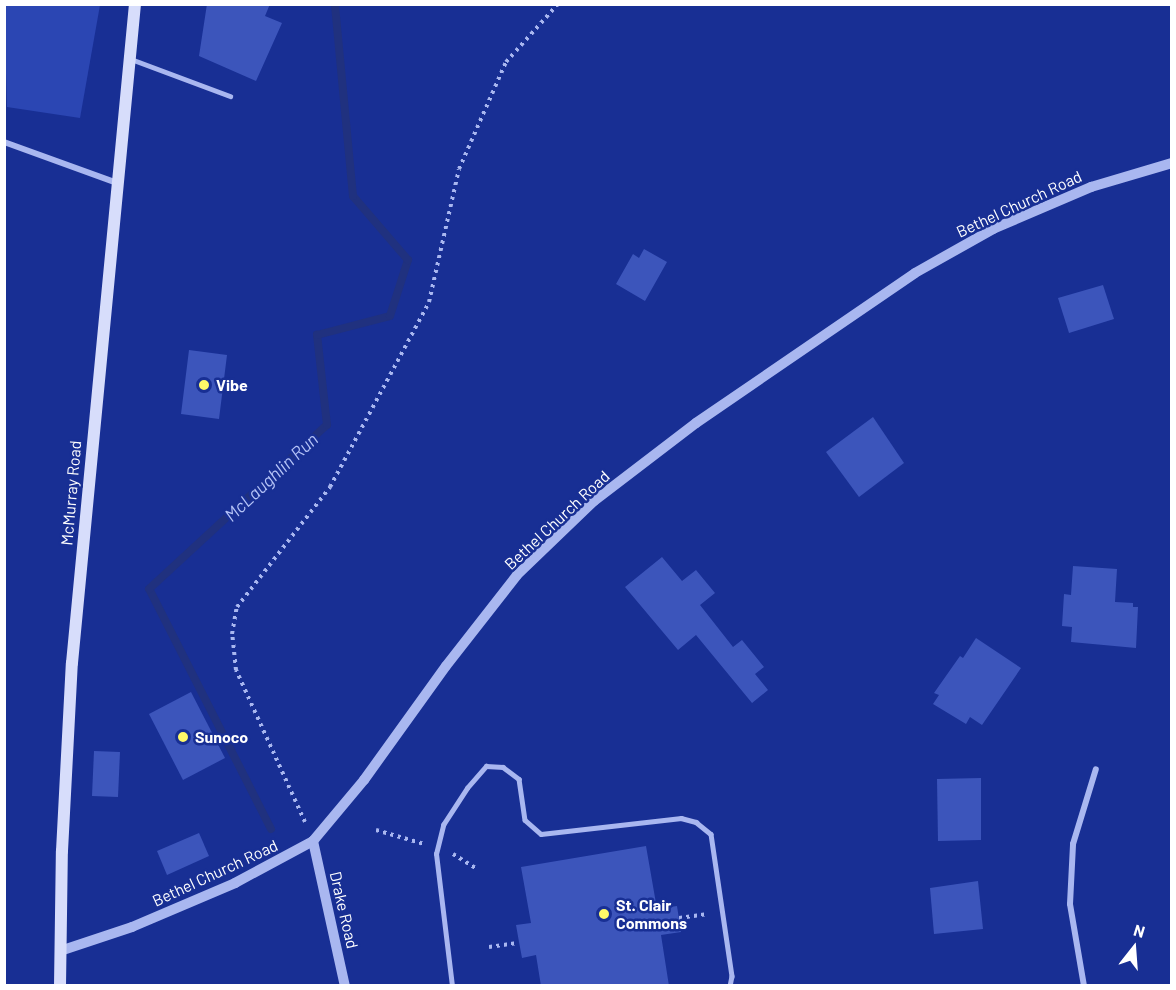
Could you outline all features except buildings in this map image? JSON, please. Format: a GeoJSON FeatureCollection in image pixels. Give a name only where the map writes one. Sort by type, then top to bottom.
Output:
{"type":"FeatureCollection","features":[{"type":"Feature","properties":{"kind":"main road","name":"McMurray Road"},"geometry":{"type":"LineString","coordinates":[[60,986],[62,851],[72,663],[135,4]]}},
{"type":"Feature","properties":{"kind":"street"},"geometry":{"type":"LineString","coordinates":[[4,142],[117,183]]}},
{"type":"Feature","properties":{"kind":"street","name":"Bethel Church Road"},"geometry":{"type":"LineString","coordinates":[[60,951],[132,927],[234,883],[266,869],[313,841],[364,780],[446,666],[517,575],[594,501],[696,423],[915,273],[1004,224],[1091,188],[1172,163]]}},
{"type":"Feature","properties":{"kind":"street"},"geometry":{"type":"LineString","coordinates":[[1084,986],[1070,904],[1073,844],[1096,769]]}},
{"type":"Feature","properties":{"kind":"street","name":"Drake Road"},"geometry":{"type":"LineString","coordinates":[[313,841],[345,986]]}},
{"type":"Feature","properties":{"kind":"lane"},"geometry":{"type":"LineString","coordinates":[[131,59],[230,96]]}},
{"type":"Feature","properties":{"kind":"lane"},"geometry":{"type":"LineString","coordinates":[[452,986],[436,854],[443,825],[467,788],[486,766],[503,767],[519,779],[525,820],[541,834],[681,818],[696,822],[711,834],[732,976],[730,986]]}},
{"type":"Feature","properties":{"kind":"path"},"geometry":{"type":"LineString","coordinates":[[313,841],[236,670],[232,634],[237,607],[330,487],[429,302],[459,169],[506,62],[558,4]]}},
{"type":"Feature","properties":{"kind":"path"},"geometry":{"type":"LineString","coordinates":[[376,830],[419,843]]}},
{"type":"Feature","properties":{"kind":"path"},"geometry":{"type":"LineString","coordinates":[[438,844],[475,868]]}},
{"type":"Feature","properties":{"kind":"path"},"geometry":{"type":"LineString","coordinates":[[679,918],[722,912]]}},
{"type":"Feature","properties":{"kind":"path"},"geometry":{"type":"LineString","coordinates":[[489,947],[516,943]]}},
{"type":"Feature","properties":{"kind":"shaded area"},"geometry":{"type":"Polygon","coordinates":[[[4,5],[100,5],[80,118],[7,107],[4,5]]]}},
{"type":"Feature","properties":{"kind":"waterway","name":"McLaughlin Run"},"geometry":{"type":"LineString","coordinates":[[271,829],[149,589],[327,425],[317,335],[390,316],[408,260],[353,196],[335,4]]}},
{"type":"Feature","properties":{"kind":"place","name":"Vibe"},"geometry":{"type":"Point","coordinates":[204,385]}},
{"type":"Feature","properties":{"kind":"place","name":"Sunoco"},"geometry":{"type":"Point","coordinates":[183,737]}},
{"type":"Feature","properties":{"kind":"place","name":"St. Clair Commons"},"geometry":{"type":"Point","coordinates":[604,914]}}]}
